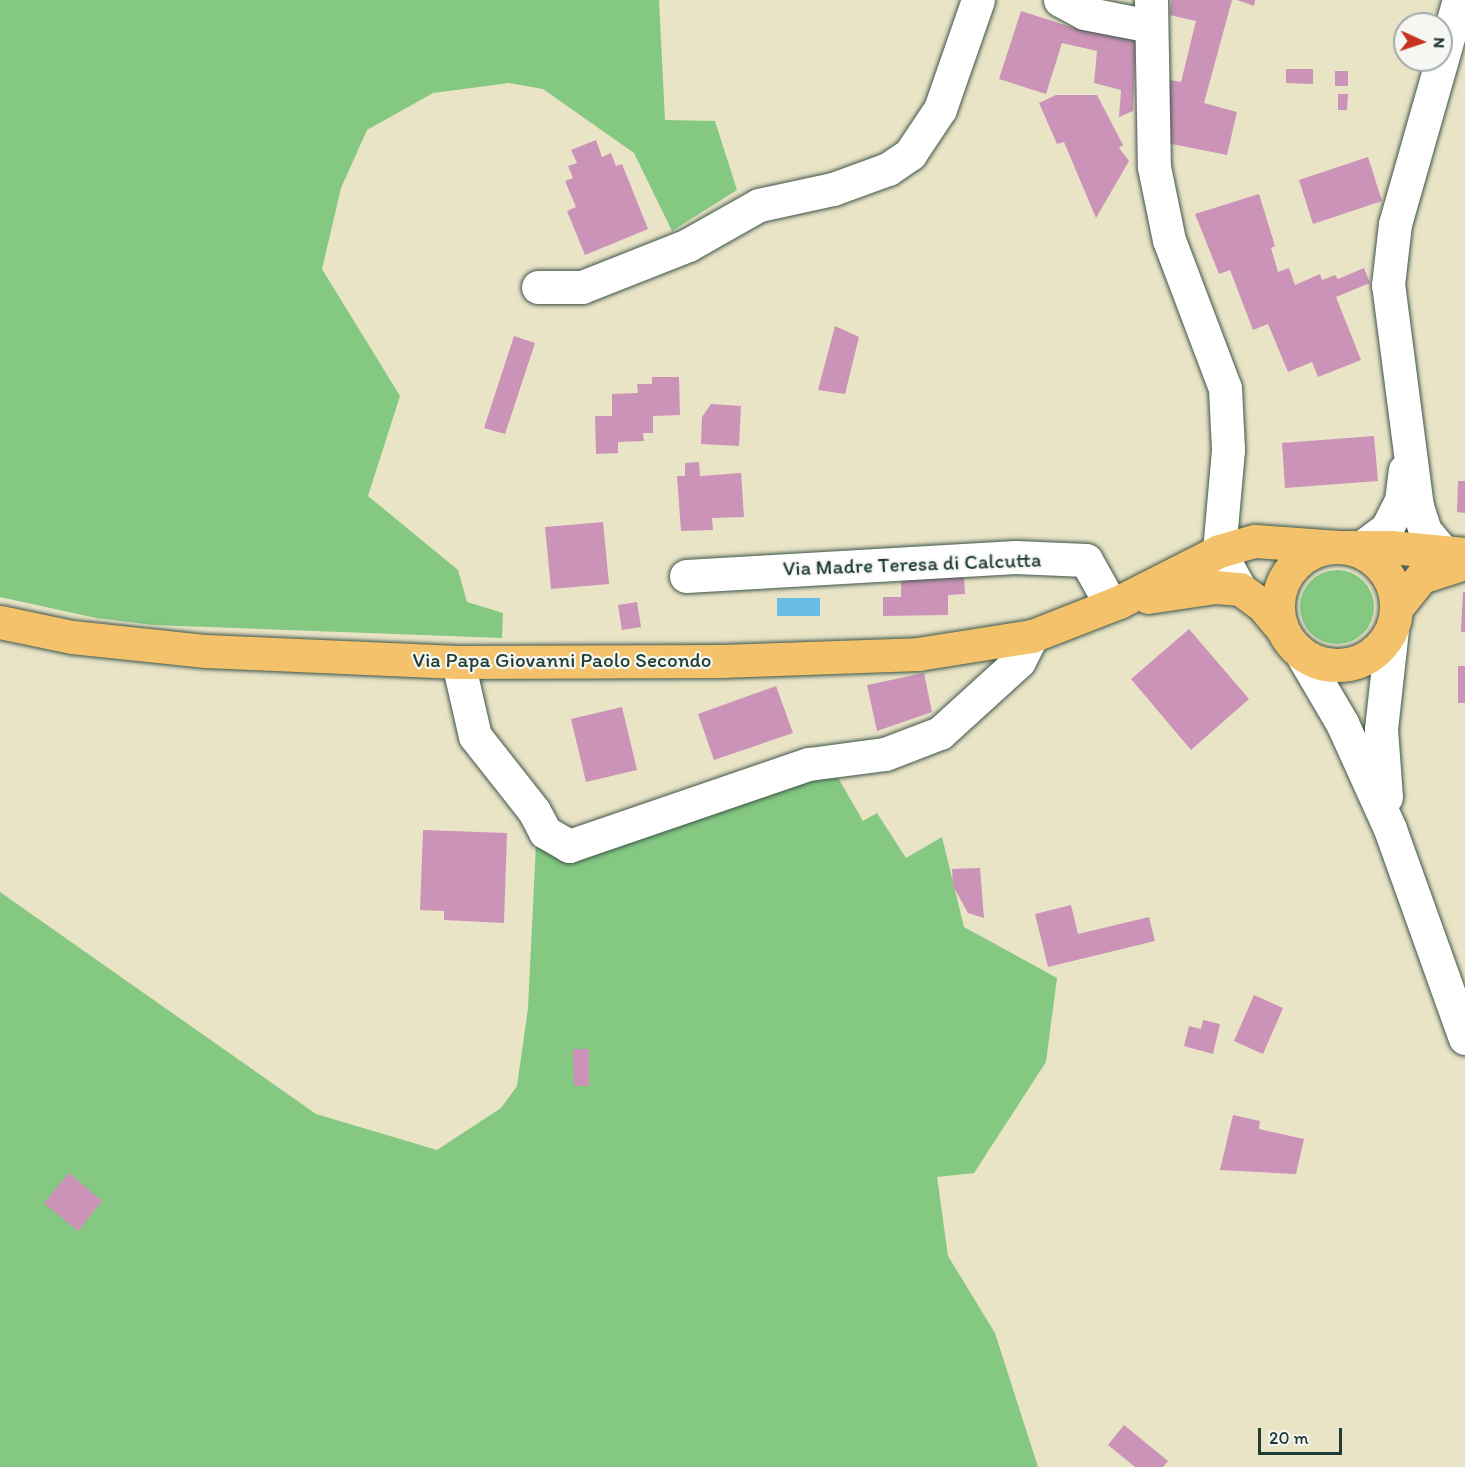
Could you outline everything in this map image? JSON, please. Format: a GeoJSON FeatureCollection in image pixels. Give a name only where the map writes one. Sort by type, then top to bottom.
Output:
{"type":"FeatureCollection","features":[{"type":"Feature","properties":{"kind":"main road"},"geometry":{"type":"LineString","coordinates":[[1115,604],[1219,551],[1255,541],[1457,556]]}},
{"type":"Feature","properties":{"kind":"main road"},"geometry":{"type":"LineString","coordinates":[[1282,629],[1278,606],[1280,594],[1296,563],[1316,551],[1349,547],[1365,554],[1382,568],[1393,586],[1394,619]]}},
{"type":"Feature","properties":{"kind":"main road"},"geometry":{"type":"LineString","coordinates":[[1115,604],[1215,586],[1240,589],[1262,605],[1302,655],[1321,664],[1342,666],[1363,660],[1380,648],[1394,619],[1421,577],[1457,556]]}},
{"type":"Feature","properties":{"kind":"main road","name":"Via Papa Giovanni Paolo Secondo"},"geometry":{"type":"LineString","coordinates":[[0,622],[72,637],[206,651],[458,662],[721,661],[918,654],[1032,636],[1115,604]]}},
{"type":"Feature","properties":{"kind":"street"},"geometry":{"type":"LineString","coordinates":[[538,286],[582,287],[688,245],[759,205],[840,186],[888,170],[910,154],[940,109],[978,0]]}},
{"type":"Feature","properties":{"kind":"street"},"geometry":{"type":"LineString","coordinates":[[1060,0],[1084,13],[1151,13],[1151,115],[1161,202],[1169,240],[1225,388],[1228,450],[1219,551],[1240,589]]}},
{"type":"Feature","properties":{"kind":"street"},"geometry":{"type":"LineString","coordinates":[[1457,556],[1425,531],[1407,457],[1388,285],[1393,234],[1460,0]]}},
{"type":"Feature","properties":{"kind":"street"},"geometry":{"type":"LineString","coordinates":[[1349,547],[1387,528],[1401,501],[1407,457]]}},
{"type":"Feature","properties":{"kind":"street","name":"Via Madre Teresa di Calcutta"},"geometry":{"type":"LineString","coordinates":[[686,576],[1016,557],[1086,560],[1115,604]]}},
{"type":"Feature","properties":{"kind":"street"},"geometry":{"type":"LineString","coordinates":[[1390,829],[1381,729],[1394,619]]}},
{"type":"Feature","properties":{"kind":"street"},"geometry":{"type":"LineString","coordinates":[[458,662],[475,736],[534,810],[545,832],[569,846],[809,764],[885,754],[931,736],[1019,661],[1032,636]]}},
{"type":"Feature","properties":{"kind":"street"},"geometry":{"type":"LineString","coordinates":[[1302,655],[1342,723],[1390,829],[1465,1038]]}},
{"type":"Feature","properties":{"kind":"green space"},"geometry":{"type":"Polygon","coordinates":[[[0,0],[659,0],[665,120],[715,121],[737,190],[672,231],[634,153],[543,89],[509,83],[433,93],[367,130],[341,188],[322,269],[400,396],[368,496],[458,570],[467,602],[503,613],[502,638],[153,625],[96,618],[0,597],[0,0]]]}},
{"type":"Feature","properties":{"kind":"green space"},"geometry":{"type":"Polygon","coordinates":[[[1337,570],[1351,573],[1363,581],[1371,593],[1374,607],[1371,621],[1363,633],[1351,641],[1337,644],[1323,641],[1311,633],[1303,621],[1300,607],[1303,593],[1311,581],[1323,573],[1337,570]]]}},
{"type":"Feature","properties":{"kind":"green space"},"geometry":{"type":"Polygon","coordinates":[[[833,769],[863,821],[877,813],[906,858],[942,837],[964,927],[1057,978],[1046,1062],[974,1173],[937,1177],[948,1256],[995,1333],[1038,1467],[0,1467],[0,892],[316,1114],[437,1150],[501,1108],[517,1086],[528,1008],[536,843],[833,769]]]}},
{"type":"Feature","properties":{"kind":"water"},"geometry":{"type":"Polygon","coordinates":[[[777,598],[820,598],[820,616],[777,616],[777,598]]]}},
{"type":"Feature","properties":{"kind":"building"},"geometry":{"type":"Polygon","coordinates":[[[1171,0],[1232,0],[1204,103],[1237,112],[1227,155],[1167,143],[1165,79],[1181,82],[1196,21],[1170,15],[1171,0]]]}},
{"type":"Feature","properties":{"kind":"building"},"geometry":{"type":"Polygon","coordinates":[[[1237,0],[1255,0],[1254,6],[1237,0]]]}},
{"type":"Feature","properties":{"kind":"building"},"geometry":{"type":"Polygon","coordinates":[[[1021,11],[1074,28],[1076,20],[1136,35],[1133,111],[1119,117],[1121,90],[1094,83],[1097,51],[1062,43],[1046,94],[999,79],[1021,11]]]}},
{"type":"Feature","properties":{"kind":"building"},"geometry":{"type":"Polygon","coordinates":[[[1286,69],[1313,69],[1313,84],[1286,83],[1286,69]]]}},
{"type":"Feature","properties":{"kind":"building"},"geometry":{"type":"Polygon","coordinates":[[[1335,71],[1348,71],[1348,86],[1335,86],[1335,71]]]}},
{"type":"Feature","properties":{"kind":"building"},"geometry":{"type":"Polygon","coordinates":[[[1338,94],[1348,94],[1347,110],[1338,110],[1338,94]]]}},
{"type":"Feature","properties":{"kind":"building"},"geometry":{"type":"Polygon","coordinates":[[[1056,95],[1097,95],[1123,145],[1119,148],[1129,161],[1096,218],[1064,142],[1057,144],[1039,103],[1056,95]]]}},
{"type":"Feature","properties":{"kind":"building"},"geometry":{"type":"Polygon","coordinates":[[[596,140],[602,157],[611,153],[616,166],[622,164],[648,229],[585,255],[567,211],[576,207],[565,181],[573,178],[568,166],[577,163],[571,150],[596,140]]]}},
{"type":"Feature","properties":{"kind":"building"},"geometry":{"type":"Polygon","coordinates":[[[1368,157],[1382,201],[1313,224],[1299,180],[1368,157]]]}},
{"type":"Feature","properties":{"kind":"building"},"geometry":{"type":"Polygon","coordinates":[[[1259,194],[1275,246],[1271,248],[1278,272],[1289,268],[1295,285],[1320,274],[1322,280],[1335,275],[1338,279],[1364,268],[1370,283],[1336,297],[1361,360],[1318,377],[1312,362],[1288,372],[1268,324],[1253,330],[1230,270],[1219,274],[1195,214],[1259,194]]]}},
{"type":"Feature","properties":{"kind":"building"},"geometry":{"type":"Polygon","coordinates":[[[835,326],[859,337],[845,394],[818,390],[835,326]]]}},
{"type":"Feature","properties":{"kind":"building"},"geometry":{"type":"Polygon","coordinates":[[[514,336],[535,343],[505,434],[484,428],[514,336]]]}},
{"type":"Feature","properties":{"kind":"building"},"geometry":{"type":"Polygon","coordinates":[[[652,377],[679,377],[680,415],[653,416],[653,433],[643,433],[644,441],[618,442],[618,453],[596,454],[595,416],[612,416],[612,394],[638,393],[637,384],[652,384],[652,377]]]}},
{"type":"Feature","properties":{"kind":"building"},"geometry":{"type":"Polygon","coordinates":[[[711,404],[741,406],[739,446],[701,444],[702,417],[711,404]]]}},
{"type":"Feature","properties":{"kind":"building"},"geometry":{"type":"Polygon","coordinates":[[[1374,436],[1378,481],[1285,488],[1282,443],[1374,436]]]}},
{"type":"Feature","properties":{"kind":"building"},"geometry":{"type":"Polygon","coordinates":[[[699,462],[700,476],[741,473],[744,517],[712,518],[713,530],[681,531],[677,476],[685,476],[685,463],[699,462]]]}},
{"type":"Feature","properties":{"kind":"building"},"geometry":{"type":"Polygon","coordinates":[[[1458,481],[1465,481],[1465,513],[1457,512],[1458,481]]]}},
{"type":"Feature","properties":{"kind":"building"},"geometry":{"type":"Polygon","coordinates":[[[603,522],[609,584],[551,589],[545,527],[603,522]]]}},
{"type":"Feature","properties":{"kind":"building"},"geometry":{"type":"Polygon","coordinates":[[[964,575],[965,594],[948,595],[948,615],[883,616],[883,597],[901,597],[901,577],[964,575]]]}},
{"type":"Feature","properties":{"kind":"building"},"geometry":{"type":"Polygon","coordinates":[[[1463,592],[1465,592],[1465,632],[1461,632],[1463,592]]]}},
{"type":"Feature","properties":{"kind":"building"},"geometry":{"type":"Polygon","coordinates":[[[637,602],[641,627],[622,630],[618,605],[637,602]]]}},
{"type":"Feature","properties":{"kind":"building"},"geometry":{"type":"Polygon","coordinates":[[[1189,629],[1249,699],[1191,750],[1131,679],[1189,629]]]}},
{"type":"Feature","properties":{"kind":"building"},"geometry":{"type":"Polygon","coordinates":[[[1458,666],[1465,666],[1465,703],[1458,703],[1458,666]]]}},
{"type":"Feature","properties":{"kind":"building"},"geometry":{"type":"Polygon","coordinates":[[[924,673],[932,712],[877,731],[867,685],[924,673]]]}},
{"type":"Feature","properties":{"kind":"building"},"geometry":{"type":"Polygon","coordinates":[[[776,686],[793,733],[714,760],[698,714],[776,686]]]}},
{"type":"Feature","properties":{"kind":"building"},"geometry":{"type":"Polygon","coordinates":[[[622,707],[637,770],[586,782],[571,719],[622,707]]]}},
{"type":"Feature","properties":{"kind":"building"},"geometry":{"type":"Polygon","coordinates":[[[423,830],[507,833],[504,923],[444,920],[444,911],[420,910],[423,830]]]}},
{"type":"Feature","properties":{"kind":"building"},"geometry":{"type":"Polygon","coordinates":[[[980,868],[984,918],[968,913],[953,886],[952,869],[980,868]]]}},
{"type":"Feature","properties":{"kind":"building"},"geometry":{"type":"Polygon","coordinates":[[[1071,905],[1078,934],[1149,917],[1155,941],[1048,967],[1035,914],[1071,905]]]}},
{"type":"Feature","properties":{"kind":"building"},"geometry":{"type":"Polygon","coordinates":[[[1254,995],[1283,1008],[1263,1054],[1234,1041],[1254,995]]]}},
{"type":"Feature","properties":{"kind":"building"},"geometry":{"type":"Polygon","coordinates":[[[1203,1020],[1220,1024],[1213,1054],[1184,1046],[1189,1026],[1201,1029],[1203,1020]]]}},
{"type":"Feature","properties":{"kind":"building"},"geometry":{"type":"Polygon","coordinates":[[[573,1049],[589,1049],[589,1086],[574,1086],[573,1049]]]}},
{"type":"Feature","properties":{"kind":"building"},"geometry":{"type":"Polygon","coordinates":[[[1233,1115],[1260,1121],[1259,1129],[1304,1139],[1296,1174],[1220,1170],[1233,1115]]]}},
{"type":"Feature","properties":{"kind":"building"},"geometry":{"type":"Polygon","coordinates":[[[69,1173],[102,1201],[78,1231],[44,1203],[69,1173]]]}},
{"type":"Feature","properties":{"kind":"building"},"geometry":{"type":"Polygon","coordinates":[[[1124,1425],[1168,1461],[1163,1467],[1135,1467],[1108,1445],[1124,1425]]]}}]}
